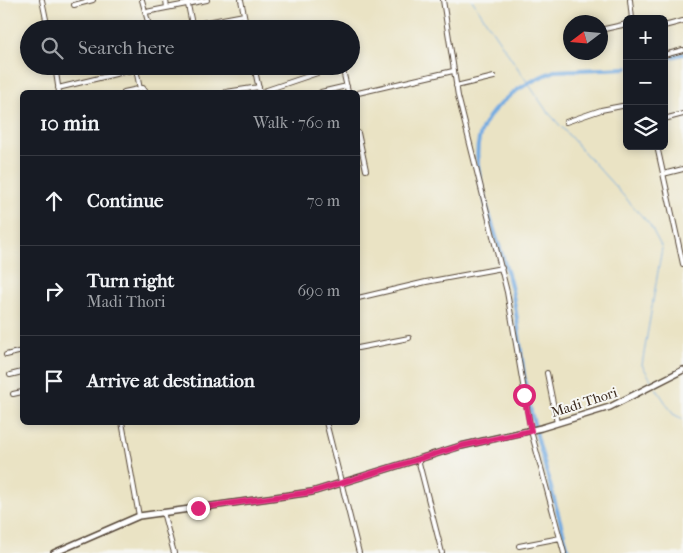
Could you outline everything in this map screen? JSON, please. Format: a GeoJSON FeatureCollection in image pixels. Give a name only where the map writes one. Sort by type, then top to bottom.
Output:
{"type":"FeatureCollection","features":[{"type":"Feature","properties":{"kind":"main road","name":"Madi Thori"},"geometry":{"type":"LineString","coordinates":[[54,553],[139,516],[291,496],[340,484],[461,446],[540,428],[610,407],[683,370]]}},
{"type":"Feature","properties":{"kind":"street"},"geometry":{"type":"LineString","coordinates":[[42,0],[46,20]]}},
{"type":"Feature","properties":{"kind":"street"},"geometry":{"type":"LineString","coordinates":[[74,5],[93,0]]}},
{"type":"Feature","properties":{"kind":"street"},"geometry":{"type":"LineString","coordinates":[[142,0],[148,20]]}},
{"type":"Feature","properties":{"kind":"street"},"geometry":{"type":"LineString","coordinates":[[166,0],[167,8]]}},
{"type":"Feature","properties":{"kind":"street"},"geometry":{"type":"LineString","coordinates":[[146,12],[188,2],[207,0]]}},
{"type":"Feature","properties":{"kind":"street"},"geometry":{"type":"LineString","coordinates":[[241,0],[245,20]]}},
{"type":"Feature","properties":{"kind":"street"},"geometry":{"type":"LineString","coordinates":[[443,0],[456,86],[476,174],[502,268],[532,430],[564,553]]}},
{"type":"Feature","properties":{"kind":"street"},"geometry":{"type":"LineString","coordinates":[[630,0],[632,15]]}},
{"type":"Feature","properties":{"kind":"street"},"geometry":{"type":"LineString","coordinates":[[188,2],[191,20]]}},
{"type":"Feature","properties":{"kind":"street"},"geometry":{"type":"LineString","coordinates":[[222,20],[244,15]]}},
{"type":"Feature","properties":{"kind":"street"},"geometry":{"type":"LineString","coordinates":[[668,25],[683,21]]}},
{"type":"Feature","properties":{"kind":"street"},"geometry":{"type":"LineString","coordinates":[[608,28],[623,25]]}},
{"type":"Feature","properties":{"kind":"street"},"geometry":{"type":"LineString","coordinates":[[668,54],[683,50]]}},
{"type":"Feature","properties":{"kind":"street"},"geometry":{"type":"LineString","coordinates":[[360,93],[453,71]]}},
{"type":"Feature","properties":{"kind":"street"},"geometry":{"type":"LineString","coordinates":[[56,75],[59,90],[114,75]]}},
{"type":"Feature","properties":{"kind":"street"},"geometry":{"type":"LineString","coordinates":[[137,75],[140,88]]}},
{"type":"Feature","properties":{"kind":"street"},"geometry":{"type":"LineString","coordinates":[[256,75],[259,90]]}},
{"type":"Feature","properties":{"kind":"street"},"geometry":{"type":"LineString","coordinates":[[266,90],[311,75]]}},
{"type":"Feature","properties":{"kind":"street"},"geometry":{"type":"LineString","coordinates":[[344,75],[348,90]]}},
{"type":"Feature","properties":{"kind":"street"},"geometry":{"type":"LineString","coordinates":[[456,86],[494,77]]}},
{"type":"Feature","properties":{"kind":"street"},"geometry":{"type":"LineString","coordinates":[[330,90],[347,86]]}},
{"type":"Feature","properties":{"kind":"street"},"geometry":{"type":"LineString","coordinates":[[239,90],[258,87]]}},
{"type":"Feature","properties":{"kind":"street"},"geometry":{"type":"LineString","coordinates":[[132,90],[140,88],[145,90]]}},
{"type":"Feature","properties":{"kind":"street"},"geometry":{"type":"LineString","coordinates":[[566,122],[601,110],[623,106]]}},
{"type":"Feature","properties":{"kind":"street"},"geometry":{"type":"LineString","coordinates":[[668,119],[683,114]]}},
{"type":"Feature","properties":{"kind":"street"},"geometry":{"type":"LineString","coordinates":[[360,145],[366,170]]}},
{"type":"Feature","properties":{"kind":"street"},"geometry":{"type":"LineString","coordinates":[[658,150],[683,264]]}},
{"type":"Feature","properties":{"kind":"street"},"geometry":{"type":"LineString","coordinates":[[663,174],[683,169]]}},
{"type":"Feature","properties":{"kind":"street"},"geometry":{"type":"LineString","coordinates":[[360,298],[426,282],[502,268]]}},
{"type":"Feature","properties":{"kind":"street"},"geometry":{"type":"LineString","coordinates":[[360,348],[409,338]]}},
{"type":"Feature","properties":{"kind":"street"},"geometry":{"type":"LineString","coordinates":[[6,355],[20,351]]}},
{"type":"Feature","properties":{"kind":"street"},"geometry":{"type":"LineString","coordinates":[[10,375],[20,372]]}},
{"type":"Feature","properties":{"kind":"street"},"geometry":{"type":"LineString","coordinates":[[547,372],[556,423]]}},
{"type":"Feature","properties":{"kind":"street"},"geometry":{"type":"LineString","coordinates":[[13,394],[20,392]]}},
{"type":"Feature","properties":{"kind":"street"},"geometry":{"type":"LineString","coordinates":[[123,425],[139,516]]}},
{"type":"Feature","properties":{"kind":"street"},"geometry":{"type":"LineString","coordinates":[[327,425],[340,484],[359,553]]}},
{"type":"Feature","properties":{"kind":"street"},"geometry":{"type":"LineString","coordinates":[[418,459],[442,553]]}},
{"type":"Feature","properties":{"kind":"street"},"geometry":{"type":"LineString","coordinates":[[163,512],[174,553]]}},
{"type":"Feature","properties":{"kind":"street"},"geometry":{"type":"LineString","coordinates":[[519,546],[560,538]]}},
{"type":"Feature","properties":{"kind":"waterway"},"geometry":{"type":"LineString","coordinates":[[472,0],[546,110],[650,225],[662,248],[642,365],[653,383]]}},
{"type":"Feature","properties":{"kind":"waterway"},"geometry":{"type":"LineString","coordinates":[[668,58],[683,54]]}},
{"type":"Feature","properties":{"kind":"waterway"},"geometry":{"type":"LineString","coordinates":[[569,553],[528,399],[513,296],[482,190],[477,154],[483,127],[490,116],[499,105],[520,88],[555,71],[623,68]]}},
{"type":"Feature","properties":{"kind":"waterway"},"geometry":{"type":"LineString","coordinates":[[656,388],[673,414],[683,419]]}},
{"type":"Feature","properties":{"kind":"route"},"geometry":{"type":"LineString","coordinates":[[198,508],[312,492],[435,453],[531,431],[524,395]]}}]}
